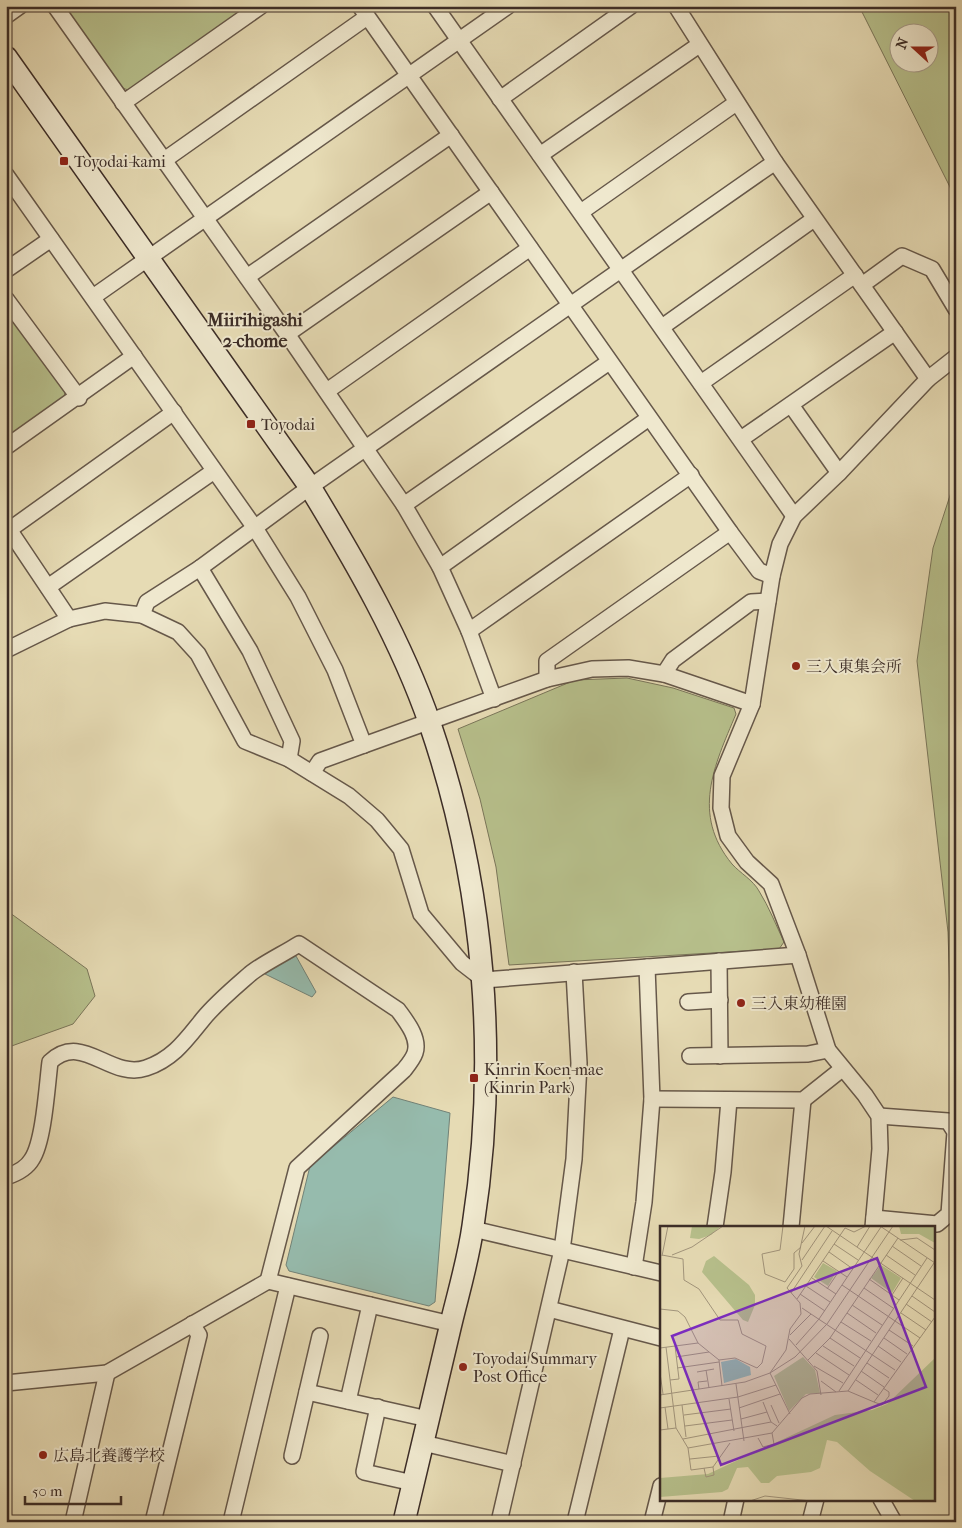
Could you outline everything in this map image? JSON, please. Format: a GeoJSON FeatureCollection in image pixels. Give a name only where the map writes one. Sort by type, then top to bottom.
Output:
{"type":"FeatureCollection","features":[{"type":"Feature","properties":{"kind":"street"},"geometry":{"type":"LineString","coordinates":[[6,16],[20,6]]}},
{"type":"Feature","properties":{"kind":"street"},"geometry":{"type":"LineString","coordinates":[[55,6],[327,391],[404,505],[440,567],[468,631],[494,699]]}},
{"type":"Feature","properties":{"kind":"street"},"geometry":{"type":"LineString","coordinates":[[123,104],[261,6]]}},
{"type":"Feature","properties":{"kind":"street"},"geometry":{"type":"LineString","coordinates":[[435,6],[794,516]]}},
{"type":"Feature","properties":{"kind":"street"},"geometry":{"type":"LineString","coordinates":[[93,297],[508,6]]}},
{"type":"Feature","properties":{"kind":"street"},"geometry":{"type":"LineString","coordinates":[[500,99],[631,6]]}},
{"type":"Feature","properties":{"kind":"street"},"geometry":{"type":"LineString","coordinates":[[676,6],[775,162],[928,379]]}},
{"type":"Feature","properties":{"kind":"street"},"geometry":{"type":"LineString","coordinates":[[163,161],[363,12],[410,75],[609,362],[759,572],[772,576]]}},
{"type":"Feature","properties":{"kind":"street"},"geometry":{"type":"LineString","coordinates":[[540,155],[699,45]]}},
{"type":"Feature","properties":{"kind":"street"},"geometry":{"type":"LineString","coordinates":[[6,57],[310,487],[370,587],[398,645],[430,722],[464,852],[477,917],[484,980],[485,1109],[473,1229],[404,1522]]}},
{"type":"Feature","properties":{"kind":"street"},"geometry":{"type":"LineString","coordinates":[[581,212],[736,103]]}},
{"type":"Feature","properties":{"kind":"street"},"geometry":{"type":"LineString","coordinates":[[247,277],[451,135]]}},
{"type":"Feature","properties":{"kind":"street"},"geometry":{"type":"LineString","coordinates":[[142,615],[147,602],[200,568],[310,487],[775,162]]}},
{"type":"Feature","properties":{"kind":"street"},"geometry":{"type":"LineString","coordinates":[[8,181],[93,297],[255,528],[298,597],[334,670],[364,745]]}},
{"type":"Feature","properties":{"kind":"street"},"geometry":{"type":"LineString","coordinates":[[287,334],[491,192]]}},
{"type":"Feature","properties":{"kind":"street"},"geometry":{"type":"LineString","coordinates":[[662,327],[814,218]]}},
{"type":"Feature","properties":{"kind":"street"},"geometry":{"type":"LineString","coordinates":[[6,270],[51,239]]}},
{"type":"Feature","properties":{"kind":"street"},"geometry":{"type":"LineString","coordinates":[[327,391],[530,248]]}},
{"type":"Feature","properties":{"kind":"street"},"geometry":{"type":"LineString","coordinates":[[701,383],[859,280],[902,256],[932,269],[956,309]]}},
{"type":"Feature","properties":{"kind":"street"},"geometry":{"type":"LineString","coordinates":[[6,299],[79,398]]}},
{"type":"Feature","properties":{"kind":"street"},"geometry":{"type":"LineString","coordinates":[[742,440],[895,332]]}},
{"type":"Feature","properties":{"kind":"street"},"geometry":{"type":"LineString","coordinates":[[6,447],[79,398],[134,356]]}},
{"type":"Feature","properties":{"kind":"street"},"geometry":{"type":"LineString","coordinates":[[879,1116],[948,1121],[955,1132],[949,1214],[937,1224],[873,1222],[880,1149],[879,1116],[865,1095],[828,1050],[798,955],[771,884],[747,862],[728,836],[721,808],[722,776],[752,704],[772,576],[780,544],[794,516],[839,473],[928,379],[956,357]]}},
{"type":"Feature","properties":{"kind":"street"},"geometry":{"type":"LineString","coordinates":[[404,505],[609,362]]}},
{"type":"Feature","properties":{"kind":"street"},"geometry":{"type":"LineString","coordinates":[[791,405],[839,473]]}},
{"type":"Feature","properties":{"kind":"street"},"geometry":{"type":"LineString","coordinates":[[69,619],[8,527],[174,412]]}},
{"type":"Feature","properties":{"kind":"street"},"geometry":{"type":"LineString","coordinates":[[440,567],[649,418]]}},
{"type":"Feature","properties":{"kind":"street"},"geometry":{"type":"LineString","coordinates":[[48,587],[214,470]]}},
{"type":"Feature","properties":{"kind":"street"},"geometry":{"type":"LineString","coordinates":[[468,631],[691,475]]}},
{"type":"Feature","properties":{"kind":"street"},"geometry":{"type":"LineString","coordinates":[[547,679],[547,661],[730,532]]}},
{"type":"Feature","properties":{"kind":"street"},"geometry":{"type":"LineString","coordinates":[[200,568],[250,651],[292,742],[289,759]]}},
{"type":"Feature","properties":{"kind":"street"},"geometry":{"type":"LineString","coordinates":[[664,674],[673,660],[751,602],[768,601]]}},
{"type":"Feature","properties":{"kind":"street"},"geometry":{"type":"LineString","coordinates":[[9,644],[69,619],[105,611],[142,615],[178,632],[198,654],[245,741],[289,759],[349,796],[377,820],[401,849],[421,914],[462,963],[484,980],[798,955]]}},
{"type":"Feature","properties":{"kind":"street"},"geometry":{"type":"LineString","coordinates":[[312,773],[320,761],[547,679],[592,669],[628,668],[664,674],[752,704]]}},
{"type":"Feature","properties":{"kind":"street"},"geometry":{"type":"LineString","coordinates":[[6,1177],[16,1173],[32,1160],[38,1146],[50,1062],[58,1053],[74,1050],[124,1069],[142,1069],[160,1062],[188,1040],[204,1018],[252,972],[299,944],[398,1010],[408,1022],[415,1041],[415,1052],[404,1070],[297,1168],[268,1281]]}},
{"type":"Feature","properties":{"kind":"street"},"geometry":{"type":"LineString","coordinates":[[719,961],[720,1056]]}},
{"type":"Feature","properties":{"kind":"street"},"geometry":{"type":"LineString","coordinates":[[634,1267],[644,1202],[652,1099],[647,967]]}},
{"type":"Feature","properties":{"kind":"street"},"geometry":{"type":"LineString","coordinates":[[499,1522],[562,1250],[574,1159],[577,1092],[578,1063],[574,972]]}},
{"type":"Feature","properties":{"kind":"street"},"geometry":{"type":"LineString","coordinates":[[688,1002],[720,1000]]}},
{"type":"Feature","properties":{"kind":"street"},"geometry":{"type":"LineString","coordinates":[[690,1056],[808,1054],[828,1050]]}},
{"type":"Feature","properties":{"kind":"street"},"geometry":{"type":"LineString","coordinates":[[652,1099],[803,1100],[842,1069]]}},
{"type":"Feature","properties":{"kind":"street"},"geometry":{"type":"LineString","coordinates":[[715,1226],[724,1172],[729,1100]]}},
{"type":"Feature","properties":{"kind":"street"},"geometry":{"type":"LineString","coordinates":[[792,1226],[803,1100]]}},
{"type":"Feature","properties":{"kind":"street"},"geometry":{"type":"LineString","coordinates":[[473,1229],[660,1273]]}},
{"type":"Feature","properties":{"kind":"street"},"geometry":{"type":"LineString","coordinates":[[6,1383],[107,1373],[268,1281],[451,1324]]}},
{"type":"Feature","properties":{"kind":"street"},"geometry":{"type":"LineString","coordinates":[[231,1522],[288,1286]]}},
{"type":"Feature","properties":{"kind":"street"},"geometry":{"type":"LineString","coordinates":[[348,1401],[370,1305]]}},
{"type":"Feature","properties":{"kind":"street"},"geometry":{"type":"LineString","coordinates":[[549,1309],[660,1338]]}},
{"type":"Feature","properties":{"kind":"street"},"geometry":{"type":"LineString","coordinates":[[153,1522],[199,1336],[192,1324]]}},
{"type":"Feature","properties":{"kind":"street"},"geometry":{"type":"LineString","coordinates":[[575,1522],[622,1329]]}},
{"type":"Feature","properties":{"kind":"street"},"geometry":{"type":"LineString","coordinates":[[292,1456],[320,1336]]}},
{"type":"Feature","properties":{"kind":"street"},"geometry":{"type":"LineString","coordinates":[[73,1522],[107,1373]]}},
{"type":"Feature","properties":{"kind":"street"},"geometry":{"type":"LineString","coordinates":[[307,1392],[428,1418]]}},
{"type":"Feature","properties":{"kind":"street"},"geometry":{"type":"LineString","coordinates":[[378,1407],[364,1472],[413,1483]]}},
{"type":"Feature","properties":{"kind":"street"},"geometry":{"type":"LineString","coordinates":[[423,1443],[513,1464]]}},
{"type":"Feature","properties":{"kind":"street"},"geometry":{"type":"LineString","coordinates":[[652,1522],[660,1490]]}},
{"type":"Feature","properties":{"kind":"street"},"geometry":{"type":"LineString","coordinates":[[731,1522],[736,1500]]}},
{"type":"Feature","properties":{"kind":"street"},"geometry":{"type":"LineString","coordinates":[[810,1522],[816,1500]]}},
{"type":"Feature","properties":{"kind":"street"},"geometry":{"type":"LineString","coordinates":[[882,1500],[894,1522]]}},
{"type":"Feature","properties":{"kind":"green space"},"geometry":{"type":"Polygon","coordinates":[[[63,6],[250,6],[128,90],[120,87],[63,6]]]}},
{"type":"Feature","properties":{"kind":"green space"},"geometry":{"type":"Polygon","coordinates":[[[859,6],[956,6],[956,210],[950,187],[892,72],[940,72],[940,22],[890,22],[890,68],[859,6]]]}},
{"type":"Feature","properties":{"kind":"green space"},"geometry":{"type":"Polygon","coordinates":[[[6,306],[65,391],[64,399],[6,438],[6,306]]]}},
{"type":"Feature","properties":{"kind":"green space"},"geometry":{"type":"Polygon","coordinates":[[[956,477],[956,1185],[948,932],[917,661],[933,548],[956,477]]]}},
{"type":"Feature","properties":{"kind":"green space"},"geometry":{"type":"Polygon","coordinates":[[[627,678],[673,688],[734,708],[736,714],[720,752],[710,790],[709,808],[712,827],[719,845],[732,864],[753,883],[763,897],[784,942],[779,949],[509,965],[496,867],[480,799],[458,729],[575,680],[627,678]]]}},
{"type":"Feature","properties":{"kind":"green space"},"geometry":{"type":"Polygon","coordinates":[[[6,910],[87,969],[95,996],[73,1024],[6,1048],[6,910]]]}},
{"type":"Feature","properties":{"kind":"shaded area"},"geometry":{"type":"Polygon","coordinates":[[[296,956],[316,992],[312,997],[265,974],[296,956]]]}},
{"type":"Feature","properties":{"kind":"shaded area"},"geometry":{"type":"Polygon","coordinates":[[[393,1097],[450,1113],[435,1302],[429,1306],[289,1271],[286,1265],[310,1166],[393,1097]]]}},
{"type":"Feature","properties":{"kind":"place","name":"Toyodai-kami"},"geometry":{"type":"Point","coordinates":[64,161]}},
{"type":"Feature","properties":{"kind":"place","name":"Toyodai"},"geometry":{"type":"Point","coordinates":[251,424]}},
{"type":"Feature","properties":{"kind":"place","name":"三入東集会所"},"geometry":{"type":"Point","coordinates":[796,666]}},
{"type":"Feature","properties":{"kind":"place","name":"三入東幼稚園"},"geometry":{"type":"Point","coordinates":[741,1003]}},
{"type":"Feature","properties":{"kind":"place","name":"Kinrin Koen-mae (Kinrin Park)"},"geometry":{"type":"Point","coordinates":[474,1078]}},
{"type":"Feature","properties":{"kind":"place","name":"Toyodai Summary Post Office"},"geometry":{"type":"Point","coordinates":[463,1367]}},
{"type":"Feature","properties":{"kind":"place","name":"広島北養護学校"},"geometry":{"type":"Point","coordinates":[43,1455]}},
{"type":"Feature","properties":{"kind":"district","name":"Miirihigashi 2-chome"},"geometry":{"type":"Point","coordinates":[255,330]}}]}
